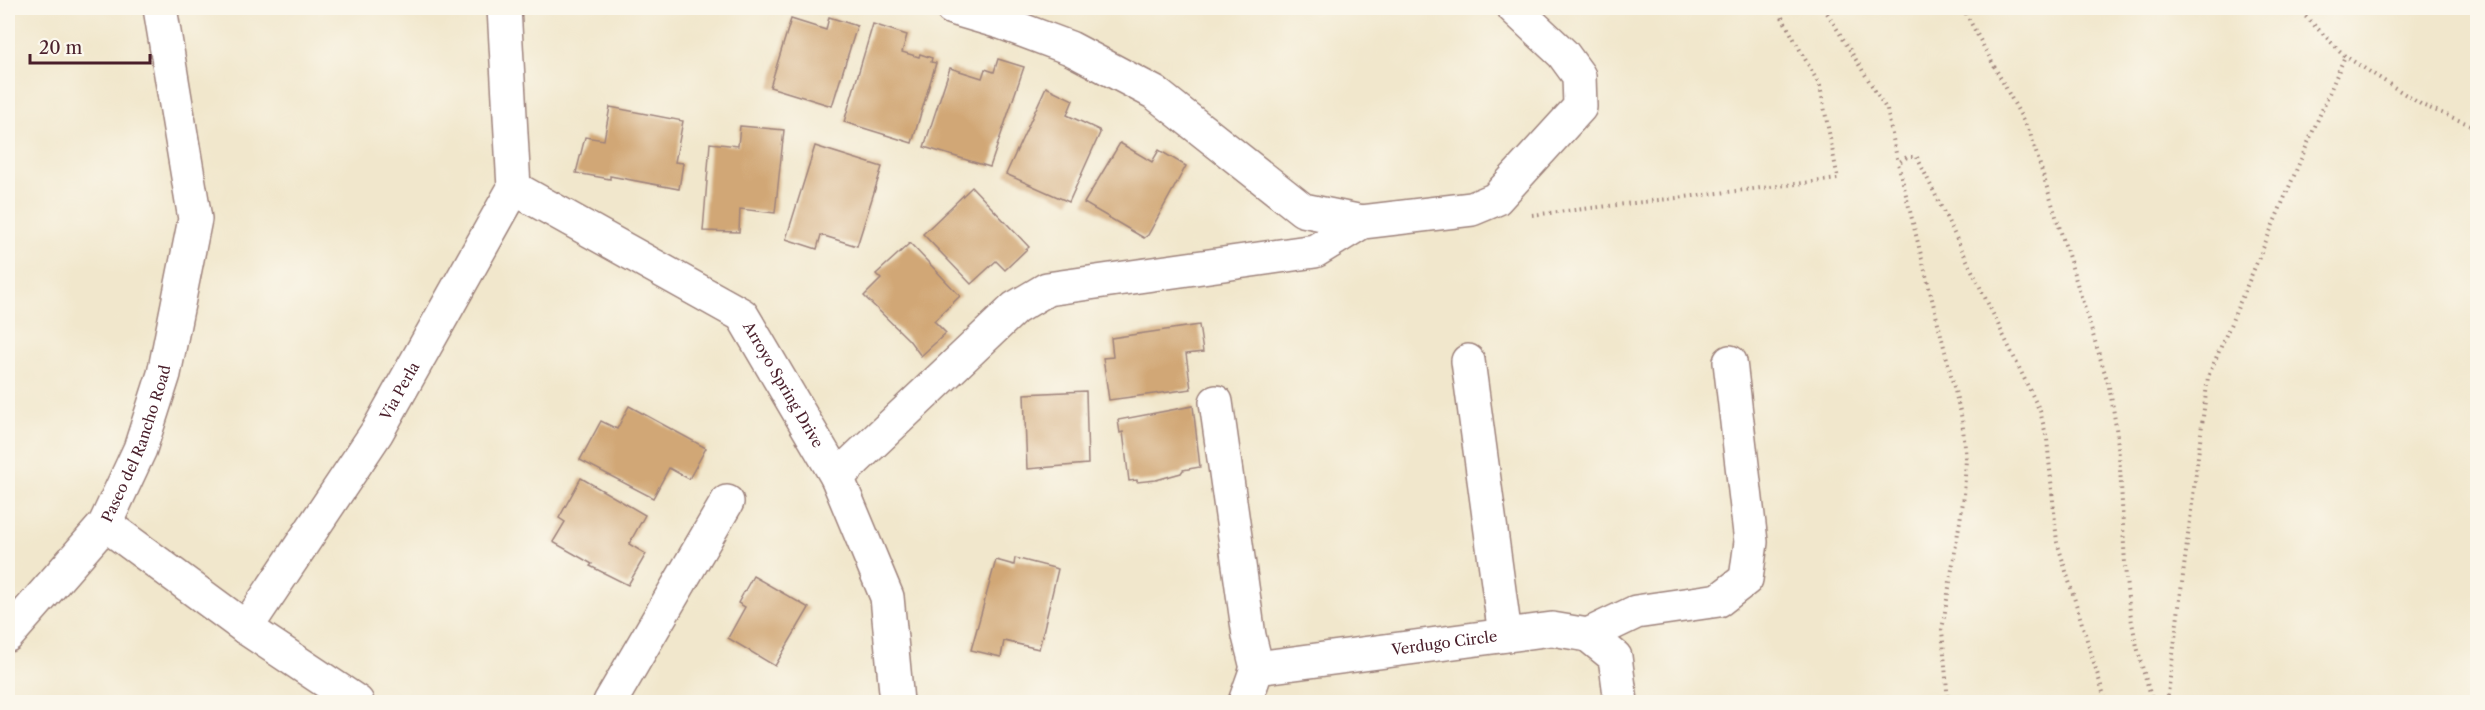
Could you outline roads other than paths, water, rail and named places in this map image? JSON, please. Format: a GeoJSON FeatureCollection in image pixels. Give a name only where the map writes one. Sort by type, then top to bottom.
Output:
{"type":"FeatureCollection","features":[{"type":"Feature","properties":{"kind":"street","name":"Paseo del Rancho Road"},"geometry":{"type":"LineString","coordinates":[[8,635],[105,524],[140,449],[164,374],[195,219],[160,8]]}},
{"type":"Feature","properties":{"kind":"street"},"geometry":{"type":"LineString","coordinates":[[504,8],[514,188]]}},
{"type":"Feature","properties":{"kind":"street"},"geometry":{"type":"LineString","coordinates":[[952,8],[1003,23],[1081,54],[1155,93],[1303,210],[1362,222],[1472,209],[1496,199],[1580,107],[1579,76],[1563,54],[1514,8]]}},
{"type":"Feature","properties":{"kind":"street","name":"Arroyo Spring Drive"},"geometry":{"type":"LineString","coordinates":[[514,188],[742,315],[837,477],[887,597],[897,702]]}},
{"type":"Feature","properties":{"kind":"street","name":"Via Perla"},"geometry":{"type":"LineString","coordinates":[[246,628],[377,432],[514,188]]}},
{"type":"Feature","properties":{"kind":"street"},"geometry":{"type":"LineString","coordinates":[[837,477],[1016,308],[1047,289],[1315,251],[1362,222]]}},
{"type":"Feature","properties":{"kind":"street"},"geometry":{"type":"LineString","coordinates":[[1468,361],[1505,635]]}},
{"type":"Feature","properties":{"kind":"street"},"geometry":{"type":"LineString","coordinates":[[1588,635],[1636,612],[1719,600],[1746,579],[1751,542],[1730,362]]}},
{"type":"Feature","properties":{"kind":"street"},"geometry":{"type":"LineString","coordinates":[[1216,402],[1249,636],[1257,668],[1245,702]]}},
{"type":"Feature","properties":{"kind":"street"},"geometry":{"type":"LineString","coordinates":[[610,702],[727,502]]}},
{"type":"Feature","properties":{"kind":"street"},"geometry":{"type":"LineString","coordinates":[[105,524],[246,628],[357,702]]}},
{"type":"Feature","properties":{"kind":"street","name":"Verdugo Circle"},"geometry":{"type":"LineString","coordinates":[[1257,668],[1552,629],[1588,635],[1615,657],[1622,702]]}}]}
